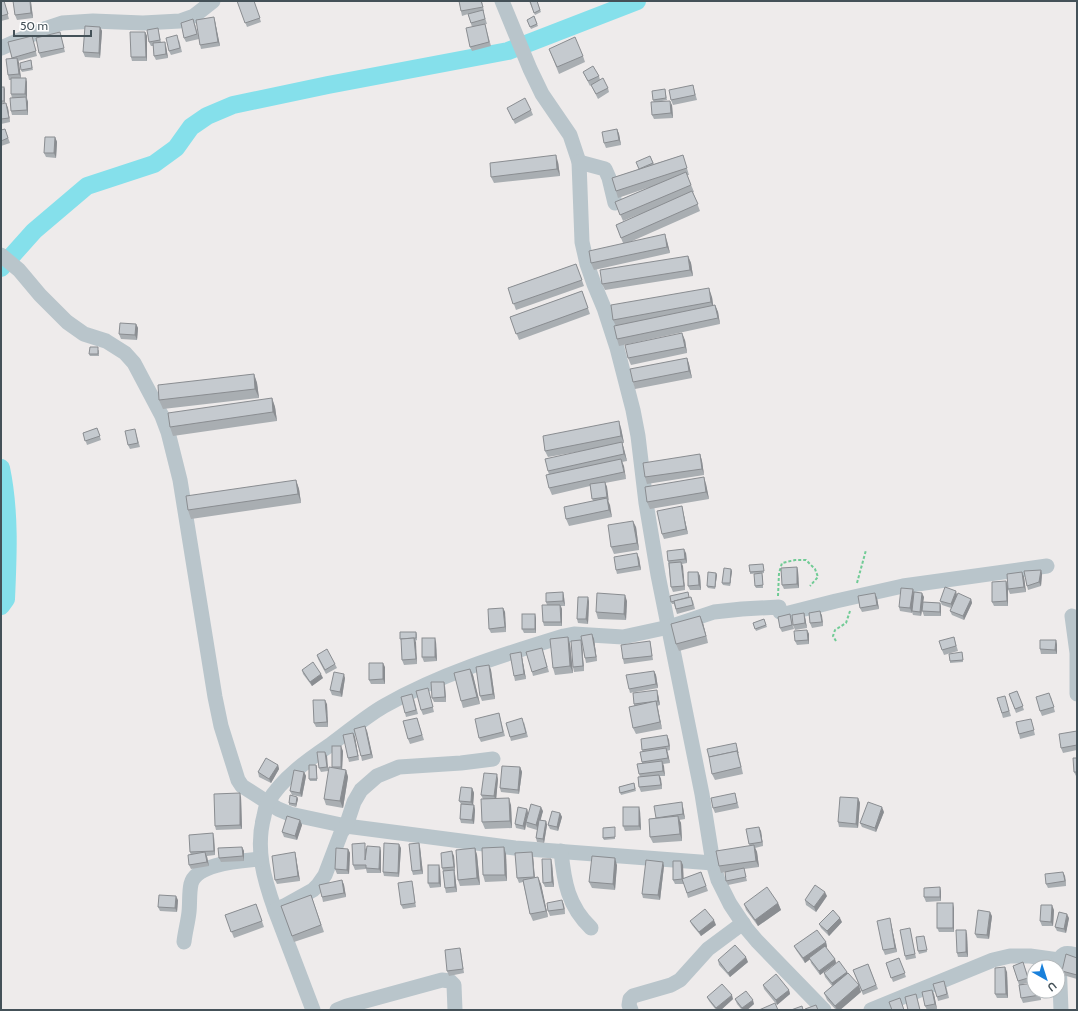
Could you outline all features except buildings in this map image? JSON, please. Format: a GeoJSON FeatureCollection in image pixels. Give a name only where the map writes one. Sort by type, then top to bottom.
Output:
{"type":"FeatureCollection","features":[{"type":"Feature","properties":{"kind":"street"},"geometry":{"type":"LineString","coordinates":[[1,48],[62,23],[93,21],[143,23],[180,21],[194,16],[213,1]]}},
{"type":"Feature","properties":{"kind":"street"},"geometry":{"type":"LineString","coordinates":[[502,1],[542,94],[570,135],[579,170],[582,242],[591,278],[611,307],[618,348],[633,410],[651,533],[702,794],[713,863],[723,892],[743,923],[757,941],[824,1010]]}},
{"type":"Feature","properties":{"kind":"street"},"geometry":{"type":"LineString","coordinates":[[579,170],[605,170],[609,178],[615,203]]}},
{"type":"Feature","properties":{"kind":"street"},"geometry":{"type":"LineString","coordinates":[[1,255],[19,270],[40,295],[67,322],[84,334],[106,341],[125,353],[134,363],[162,416],[168,432],[180,480],[221,726],[238,780],[242,786],[278,809],[290,814],[346,826],[515,848],[713,863]]}},
{"type":"Feature","properties":{"kind":"street"},"geometry":{"type":"LineString","coordinates":[[313,1010],[263,874],[260,859],[262,821],[267,802],[300,766],[382,707],[424,686],[486,660],[564,636],[574,634],[623,637],[669,627],[714,612],[742,609],[779,607],[780,612],[785,614],[903,586],[1047,566]]}},
{"type":"Feature","properties":{"kind":"street"},"geometry":{"type":"LineString","coordinates":[[1072,616],[1076,653],[1077,694]]}},
{"type":"Feature","properties":{"kind":"street"},"geometry":{"type":"LineString","coordinates":[[275,910],[286,906],[313,890],[325,876],[341,833],[346,826],[354,802],[361,790],[377,776],[386,771],[399,767],[462,763],[494,759]]}},
{"type":"Feature","properties":{"kind":"street"},"geometry":{"type":"LineString","coordinates":[[561,851],[568,893],[583,920],[591,928]]}},
{"type":"Feature","properties":{"kind":"street"},"geometry":{"type":"LineString","coordinates":[[184,942],[189,911],[191,884],[193,879],[200,871],[217,865],[260,859]]}},
{"type":"Feature","properties":{"kind":"street"},"geometry":{"type":"LineString","coordinates":[[631,1010],[629,1005],[630,999],[634,996],[671,985],[680,980],[708,949],[743,923]]}},
{"type":"Feature","properties":{"kind":"street"},"geometry":{"type":"LineString","coordinates":[[1060,959],[1064,953],[1077,955]]}},
{"type":"Feature","properties":{"kind":"street"},"geometry":{"type":"LineString","coordinates":[[871,1010],[993,960],[1010,956],[1030,956],[1052,959]]}},
{"type":"Feature","properties":{"kind":"street"},"geometry":{"type":"LineString","coordinates":[[337,1010],[442,980],[450,981],[454,985],[455,1010]]}},
{"type":"Feature","properties":{"kind":"street"},"geometry":{"type":"LineString","coordinates":[[1061,999],[1061,1010]]}},
{"type":"Feature","properties":{"kind":"path"},"geometry":{"type":"LineString","coordinates":[[779,607],[778,573],[782,563],[795,560],[806,560],[815,569],[818,577],[810,586]]}},
{"type":"Feature","properties":{"kind":"waterway"},"geometry":{"type":"LineString","coordinates":[[1,268],[34,231],[87,186],[154,164],[176,148],[191,127],[207,116],[233,105],[328,85],[508,51],[637,1]]}},
{"type":"Feature","properties":{"kind":"waterway"},"geometry":{"type":"LineString","coordinates":[[1,468],[6,500],[8,550],[6,599],[1,606]]}}]}
